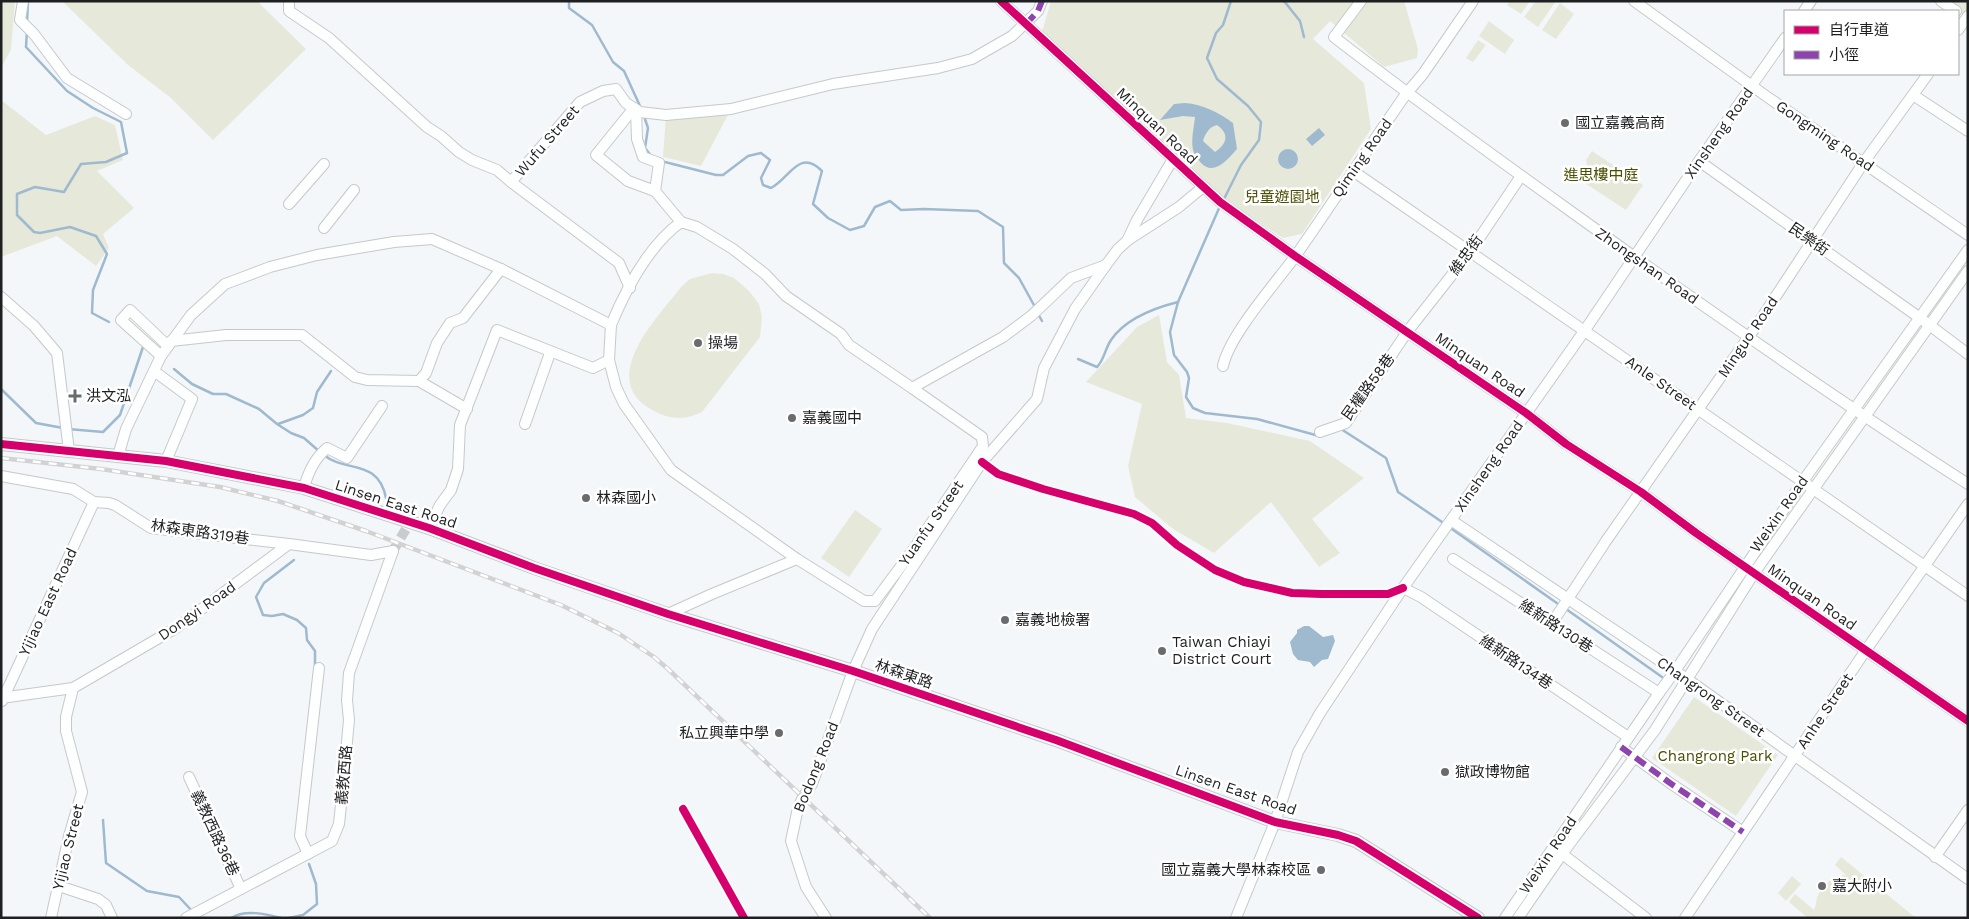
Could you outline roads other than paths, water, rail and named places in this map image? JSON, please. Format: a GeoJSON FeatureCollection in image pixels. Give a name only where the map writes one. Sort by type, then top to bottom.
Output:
{"type":"FeatureCollection","features":[{"type":"Feature","properties":{"kind":"main road","name":"Linsen East Road"},"geometry":{"type":"LineString","coordinates":[[1,444],[166,461],[304,488],[430,528],[534,568],[668,614]]}},
{"type":"Feature","properties":{"kind":"main road","name":"林森東路"},"geometry":{"type":"LineString","coordinates":[[668,614],[853,671]]}},
{"type":"Feature","properties":{"kind":"main road","name":"Linsen East Road"},"geometry":{"type":"LineString","coordinates":[[853,671],[1056,740],[1276,822],[1338,835],[1356,841],[1478,918]]}},
{"type":"Feature","properties":{"kind":"street"},"geometry":{"type":"LineString","coordinates":[[23,1],[20,20],[34,34],[67,78],[126,114]]}},
{"type":"Feature","properties":{"kind":"street","name":"Wufu Street"},"geometry":{"type":"LineString","coordinates":[[289,1],[289,12],[329,38],[427,126],[459,152],[472,160],[497,170],[511,182],[580,102],[604,91],[616,89],[626,103],[635,109]]}},
{"type":"Feature","properties":{"kind":"street","name":"Minquan Road"},"geometry":{"type":"LineString","coordinates":[[1001,1],[1220,202],[1295,256],[1526,413],[1566,444],[1641,492],[1754,574],[1968,721]]}},
{"type":"Feature","properties":{"kind":"street"},"geometry":{"type":"LineString","coordinates":[[635,109],[640,112],[666,115],[730,109],[833,84],[938,68],[972,59],[1012,36],[1038,11],[1042,1]]}},
{"type":"Feature","properties":{"kind":"street","name":"Zhongshan Road"},"geometry":{"type":"LineString","coordinates":[[1361,1],[1334,37],[1406,94],[1634,256],[1864,418],[1968,484]]}},
{"type":"Feature","properties":{"kind":"street","name":"Qiming Road"},"geometry":{"type":"LineString","coordinates":[[1223,366],[1225,354],[1238,333],[1295,256],[1406,94],[1423,74],[1473,1]]}},
{"type":"Feature","properties":{"kind":"street","name":"Gongming Road"},"geometry":{"type":"LineString","coordinates":[[1634,1],[1752,86],[1968,235]]}},
{"type":"Feature","properties":{"kind":"street"},"geometry":{"type":"LineString","coordinates":[[1941,1],[1955,10]]}},
{"type":"Feature","properties":{"kind":"street"},"geometry":{"type":"LineString","coordinates":[[1959,27],[1963,15]]}},
{"type":"Feature","properties":{"kind":"street","name":"Xinsheng Road"},"geometry":{"type":"LineString","coordinates":[[1236,918],[1276,822],[1298,752],[1307,734],[1403,588],[1784,39]]}},
{"type":"Feature","properties":{"kind":"street","name":"Minguo Road"},"geometry":{"type":"LineString","coordinates":[[1552,623],[1699,409],[1864,162],[1927,75]]}},
{"type":"Feature","properties":{"kind":"street"},"geometry":{"type":"LineString","coordinates":[[1913,95],[1968,131]]}},
{"type":"Feature","properties":{"kind":"street"},"geometry":{"type":"LineString","coordinates":[[635,109],[637,139],[644,157],[659,163],[655,191]]}},
{"type":"Feature","properties":{"kind":"street"},"geometry":{"type":"LineString","coordinates":[[635,109],[596,155],[628,181],[655,191],[681,222],[697,226],[733,250],[765,274],[786,296],[841,334],[848,346],[912,388],[1003,337],[1031,316],[1071,278],[1106,265]]}},
{"type":"Feature","properties":{"kind":"street","name":"Yuanfu Street"},"geometry":{"type":"LineString","coordinates":[[1127,241],[1136,220],[1173,159]]}},
{"type":"Feature","properties":{"kind":"street","name":"民樂街"},"geometry":{"type":"LineString","coordinates":[[1699,161],[1968,354]]}},
{"type":"Feature","properties":{"kind":"street"},"geometry":{"type":"LineString","coordinates":[[289,204],[324,164]]}},
{"type":"Feature","properties":{"kind":"street","name":"Anle Street"},"geometry":{"type":"LineString","coordinates":[[1353,170],[1968,596]]}},
{"type":"Feature","properties":{"kind":"street","name":"維忠街"},"geometry":{"type":"LineString","coordinates":[[1407,332],[1470,252],[1521,176]]}},
{"type":"Feature","properties":{"kind":"street"},"geometry":{"type":"LineString","coordinates":[[511,182],[619,263],[630,288]]}},
{"type":"Feature","properties":{"kind":"street","name":"Yuanfu Street"},"geometry":{"type":"LineString","coordinates":[[853,671],[872,629],[982,462],[1037,399],[1044,368],[1075,309],[1106,265],[1118,249],[1127,241],[1179,207],[1203,187]]}},
{"type":"Feature","properties":{"kind":"street"},"geometry":{"type":"LineString","coordinates":[[324,228],[354,190]]}},
{"type":"Feature","properties":{"kind":"street"},"geometry":{"type":"LineString","coordinates":[[681,222],[662,238],[630,288],[611,325],[610,360],[616,387],[624,404],[671,470],[797,559]]}},
{"type":"Feature","properties":{"kind":"street"},"geometry":{"type":"LineString","coordinates":[[118,456],[126,429],[161,356],[191,315],[225,284],[270,267],[317,255],[394,242],[432,239],[501,269],[611,325]]}},
{"type":"Feature","properties":{"kind":"street","name":"Weixin Road"},"geometry":{"type":"LineString","coordinates":[[1505,918],[1803,481],[1968,250]]}},
{"type":"Feature","properties":{"kind":"street"},"geometry":{"type":"LineString","coordinates":[[419,381],[426,373],[437,343],[450,323],[463,318],[501,269]]}},
{"type":"Feature","properties":{"kind":"street","name":"Weixin Road"},"geometry":{"type":"LineString","coordinates":[[1518,918],[1562,854],[1655,730],[1754,574],[1968,270]]}},
{"type":"Feature","properties":{"kind":"street"},"geometry":{"type":"LineString","coordinates":[[1,297],[34,326],[57,353],[68,451]]}},
{"type":"Feature","properties":{"kind":"street"},"geometry":{"type":"LineString","coordinates":[[161,356],[121,320],[130,310],[169,344]]}},
{"type":"Feature","properties":{"kind":"street"},"geometry":{"type":"LineString","coordinates":[[430,528],[440,505],[451,490],[458,469],[460,425],[497,330],[593,368],[610,360]]}},
{"type":"Feature","properties":{"kind":"street","name":"民權路58巷"},"geometry":{"type":"LineString","coordinates":[[1320,432],[1346,423],[1407,332]]}},
{"type":"Feature","properties":{"kind":"street"},"geometry":{"type":"LineString","coordinates":[[169,344],[226,335],[302,335],[356,377],[367,380],[419,381],[467,409]]}},
{"type":"Feature","properties":{"kind":"street"},"geometry":{"type":"LineString","coordinates":[[525,424],[550,352]]}},
{"type":"Feature","properties":{"kind":"street"},"geometry":{"type":"LineString","coordinates":[[154,371],[192,399],[166,461]]}},
{"type":"Feature","properties":{"kind":"street","name":"Yuanfu Street"},"geometry":{"type":"LineString","coordinates":[[797,559],[864,601],[875,601],[914,550],[982,446],[982,437],[912,388]]}},
{"type":"Feature","properties":{"kind":"street"},"geometry":{"type":"LineString","coordinates":[[304,488],[308,472],[319,454],[327,448],[347,458],[382,406]]}},
{"type":"Feature","properties":{"kind":"street","name":"林森東路319巷"},"geometry":{"type":"LineString","coordinates":[[1,476],[74,489],[94,502],[115,505],[150,528],[289,544]]}},
{"type":"Feature","properties":{"kind":"street","name":"Yijiao East Road"},"geometry":{"type":"LineString","coordinates":[[2,699],[94,502]]}},
{"type":"Feature","properties":{"kind":"street","name":"Anhe Street"},"geometry":{"type":"LineString","coordinates":[[1685,918],[1866,650],[1968,504]]}},
{"type":"Feature","properties":{"kind":"street","name":"Changrong Street"},"geometry":{"type":"LineString","coordinates":[[1448,524],[1687,679],[1794,757],[1968,879]]}},
{"type":"Feature","properties":{"kind":"street","name":"義教西路"},"geometry":{"type":"LineString","coordinates":[[186,918],[332,841],[338,824],[349,720],[347,700],[349,672],[393,551],[371,555],[289,544]]}},
{"type":"Feature","properties":{"kind":"street","name":"Dongyi Road"},"geometry":{"type":"LineString","coordinates":[[2,699],[73,688],[176,628],[289,544]]}},
{"type":"Feature","properties":{"kind":"street"},"geometry":{"type":"LineString","coordinates":[[668,614],[797,559]]}},
{"type":"Feature","properties":{"kind":"street","name":"維新路130巷"},"geometry":{"type":"LineString","coordinates":[[1453,559],[1659,693]]}},
{"type":"Feature","properties":{"kind":"street","name":"維新路134巷"},"geometry":{"type":"LineString","coordinates":[[1403,588],[1421,598],[1628,737]]}},
{"type":"Feature","properties":{"kind":"street"},"geometry":{"type":"LineString","coordinates":[[308,854],[300,836],[310,763],[319,668]]}},
{"type":"Feature","properties":{"kind":"street","name":"Bodong Road"},"geometry":{"type":"LineString","coordinates":[[826,918],[806,888],[791,842],[798,808],[812,784],[853,671]]}},
{"type":"Feature","properties":{"kind":"street","name":"Yijiao Street"},"geometry":{"type":"LineString","coordinates":[[51,918],[69,836],[82,792],[66,732],[66,716],[73,688]]}},
{"type":"Feature","properties":{"kind":"street"},"geometry":{"type":"LineString","coordinates":[[1622,747],[1743,832]]}},
{"type":"Feature","properties":{"kind":"street","name":"義教西路36巷"},"geometry":{"type":"LineString","coordinates":[[189,777],[241,889]]}},
{"type":"Feature","properties":{"kind":"street"},"geometry":{"type":"LineString","coordinates":[[1935,857],[1968,810]]}},
{"type":"Feature","properties":{"kind":"street"},"geometry":{"type":"LineString","coordinates":[[1553,847],[1646,918]]}},
{"type":"Feature","properties":{"kind":"street"},"geometry":{"type":"LineString","coordinates":[[59,886],[98,899],[106,905],[112,918]]}},
{"type":"Feature","properties":{"kind":"water"},"geometry":{"type":"Polygon","coordinates":[[[1185,103],[1204,107],[1233,123],[1237,149],[1221,165],[1211,168],[1206,167],[1196,157],[1193,149],[1192,140],[1195,117],[1183,116],[1160,120],[1174,104],[1185,103]],[[1217,125],[1212,127],[1206,133],[1203,141],[1215,152],[1222,146],[1225,139],[1221,128],[1217,125]]]}},
{"type":"Feature","properties":{"kind":"water"},"geometry":{"type":"Polygon","coordinates":[[[1319,128],[1325,135],[1312,146],[1306,139],[1319,128]]]}},
{"type":"Feature","properties":{"kind":"water"},"geometry":{"type":"Polygon","coordinates":[[[1288,149],[1295,152],[1298,159],[1295,166],[1288,169],[1281,166],[1278,159],[1281,152],[1288,149]]]}},
{"type":"Feature","properties":{"kind":"water"},"geometry":{"type":"Polygon","coordinates":[[[1304,626],[1309,626],[1323,637],[1333,635],[1335,641],[1328,659],[1322,660],[1314,667],[1310,662],[1298,660],[1293,654],[1290,642],[1297,633],[1297,630],[1304,626]]]}},
{"type":"Feature","properties":{"kind":"waterway"},"geometry":{"type":"LineString","coordinates":[[27,22],[28,1]]}},
{"type":"Feature","properties":{"kind":"waterway"},"geometry":{"type":"LineString","coordinates":[[569,1],[569,8],[592,25],[613,62],[624,71],[640,106]]}},
{"type":"Feature","properties":{"kind":"waterway"},"geometry":{"type":"LineString","coordinates":[[1223,201],[1241,165],[1259,140],[1261,122],[1248,106],[1217,79],[1207,58],[1216,33],[1223,25],[1231,1]]}},
{"type":"Feature","properties":{"kind":"waterway"},"geometry":{"type":"LineString","coordinates":[[1284,1],[1300,21],[1304,37]]}},
{"type":"Feature","properties":{"kind":"waterway"},"geometry":{"type":"LineString","coordinates":[[27,30],[26,47],[67,91],[93,108],[121,122],[127,153],[106,162],[81,164],[64,192],[35,187],[17,194],[17,215],[34,232],[40,233],[70,227],[96,236],[107,254],[93,290],[92,313],[109,322]]}},
{"type":"Feature","properties":{"kind":"waterway"},"geometry":{"type":"LineString","coordinates":[[645,119],[648,128],[645,148],[652,157]]}},
{"type":"Feature","properties":{"kind":"waterway"},"geometry":{"type":"LineString","coordinates":[[661,161],[716,175],[723,175],[748,156],[761,153],[770,160],[761,178],[763,185],[771,188],[795,167],[807,163],[814,165],[822,171],[813,204],[828,218],[850,230],[864,226],[875,207],[890,201],[901,210],[978,211],[1003,227],[1004,263],[1019,278],[1035,307]]}},
{"type":"Feature","properties":{"kind":"waterway"},"geometry":{"type":"LineString","coordinates":[[1220,206],[1178,302],[1170,332],[1174,355],[1187,372],[1189,378],[1186,397],[1193,408],[1205,413],[1257,419],[1319,436]]}},
{"type":"Feature","properties":{"kind":"waterway"},"geometry":{"type":"LineString","coordinates":[[1078,359],[1097,367],[1111,340],[1124,326],[1141,315],[1178,302]]}},
{"type":"Feature","properties":{"kind":"waterway"},"geometry":{"type":"LineString","coordinates":[[1037,312],[1042,321]]}},
{"type":"Feature","properties":{"kind":"waterway"},"geometry":{"type":"LineString","coordinates":[[68,429],[103,432],[120,415],[143,347]]}},
{"type":"Feature","properties":{"kind":"waterway"},"geometry":{"type":"LineString","coordinates":[[174,369],[192,384],[213,394],[226,394],[259,409],[277,424],[291,433],[304,438],[320,452]]}},
{"type":"Feature","properties":{"kind":"waterway"},"geometry":{"type":"LineString","coordinates":[[278,424],[303,415],[313,408],[317,392],[331,371]]}},
{"type":"Feature","properties":{"kind":"waterway"},"geometry":{"type":"LineString","coordinates":[[1,389],[36,423],[63,428]]}},
{"type":"Feature","properties":{"kind":"waterway"},"geometry":{"type":"LineString","coordinates":[[1341,429],[1386,458],[1398,492],[1445,524]]}},
{"type":"Feature","properties":{"kind":"waterway"},"geometry":{"type":"LineString","coordinates":[[324,455],[341,464],[360,468],[376,477],[382,485],[386,498]]}},
{"type":"Feature","properties":{"kind":"waterway"},"geometry":{"type":"LineString","coordinates":[[1449,527],[1561,606]]}},
{"type":"Feature","properties":{"kind":"waterway"},"geometry":{"type":"LineString","coordinates":[[294,560],[264,583],[256,597],[263,615],[283,614],[297,620],[306,628],[307,640],[315,651],[315,667]]}},
{"type":"Feature","properties":{"kind":"waterway"},"geometry":{"type":"LineString","coordinates":[[1566,609],[1662,677]]}},
{"type":"Feature","properties":{"kind":"waterway"},"geometry":{"type":"LineString","coordinates":[[103,820],[106,863],[147,891],[179,897],[193,912]]}},
{"type":"Feature","properties":{"kind":"waterway"},"geometry":{"type":"LineString","coordinates":[[289,918],[303,915],[317,904],[316,884],[309,864]]}},
{"type":"Feature","properties":{"kind":"waterway"},"geometry":{"type":"LineString","coordinates":[[231,918],[249,913],[281,918]]}},
{"type":"Feature","properties":{"kind":"tunnel"},"geometry":{"type":"LineString","coordinates":[[393,551],[410,522]]}},
{"type":"Feature","properties":{"kind":"railway"},"geometry":{"type":"LineString","coordinates":[[1,458],[101,469],[220,487],[278,501],[366,531],[561,605],[618,633],[654,657],[668,669],[930,918]]}},
{"type":"Feature","properties":{"kind":"place","name":"國立嘉義高商"},"geometry":{"type":"Point","coordinates":[1565,123]}},
{"type":"Feature","properties":{"kind":"place","name":"操場"},"geometry":{"type":"Point","coordinates":[698,343]}},
{"type":"Feature","properties":{"kind":"place","name":"洪文泓"},"geometry":{"type":"Point","coordinates":[75,396]}},
{"type":"Feature","properties":{"kind":"place","name":"嘉義國中"},"geometry":{"type":"Point","coordinates":[792,418]}},
{"type":"Feature","properties":{"kind":"place","name":"林森國小"},"geometry":{"type":"Point","coordinates":[586,498]}},
{"type":"Feature","properties":{"kind":"place","name":"嘉義地檢署"},"geometry":{"type":"Point","coordinates":[1005,620]}},
{"type":"Feature","properties":{"kind":"place","name":"Taiwan Chiayi District Court"},"geometry":{"type":"Point","coordinates":[1162,651]}},
{"type":"Feature","properties":{"kind":"place","name":"私立興華中學"},"geometry":{"type":"Point","coordinates":[779,733]}},
{"type":"Feature","properties":{"kind":"place","name":"獄政博物館"},"geometry":{"type":"Point","coordinates":[1445,772]}},
{"type":"Feature","properties":{"kind":"place","name":"國立嘉義大學林森校區"},"geometry":{"type":"Point","coordinates":[1321,870]}},
{"type":"Feature","properties":{"kind":"place","name":"嘉大附小"},"geometry":{"type":"Point","coordinates":[1822,886]}},
{"type":"Feature","properties":{"kind":"park label","name":"進思樓中庭"},"geometry":{"type":"Point","coordinates":[1601,175]}},
{"type":"Feature","properties":{"kind":"park label","name":"兒童遊園地"},"geometry":{"type":"Point","coordinates":[1282,197]}},
{"type":"Feature","properties":{"kind":"park label","name":"Changrong Park"},"geometry":{"type":"Point","coordinates":[1715,756]}}]}
